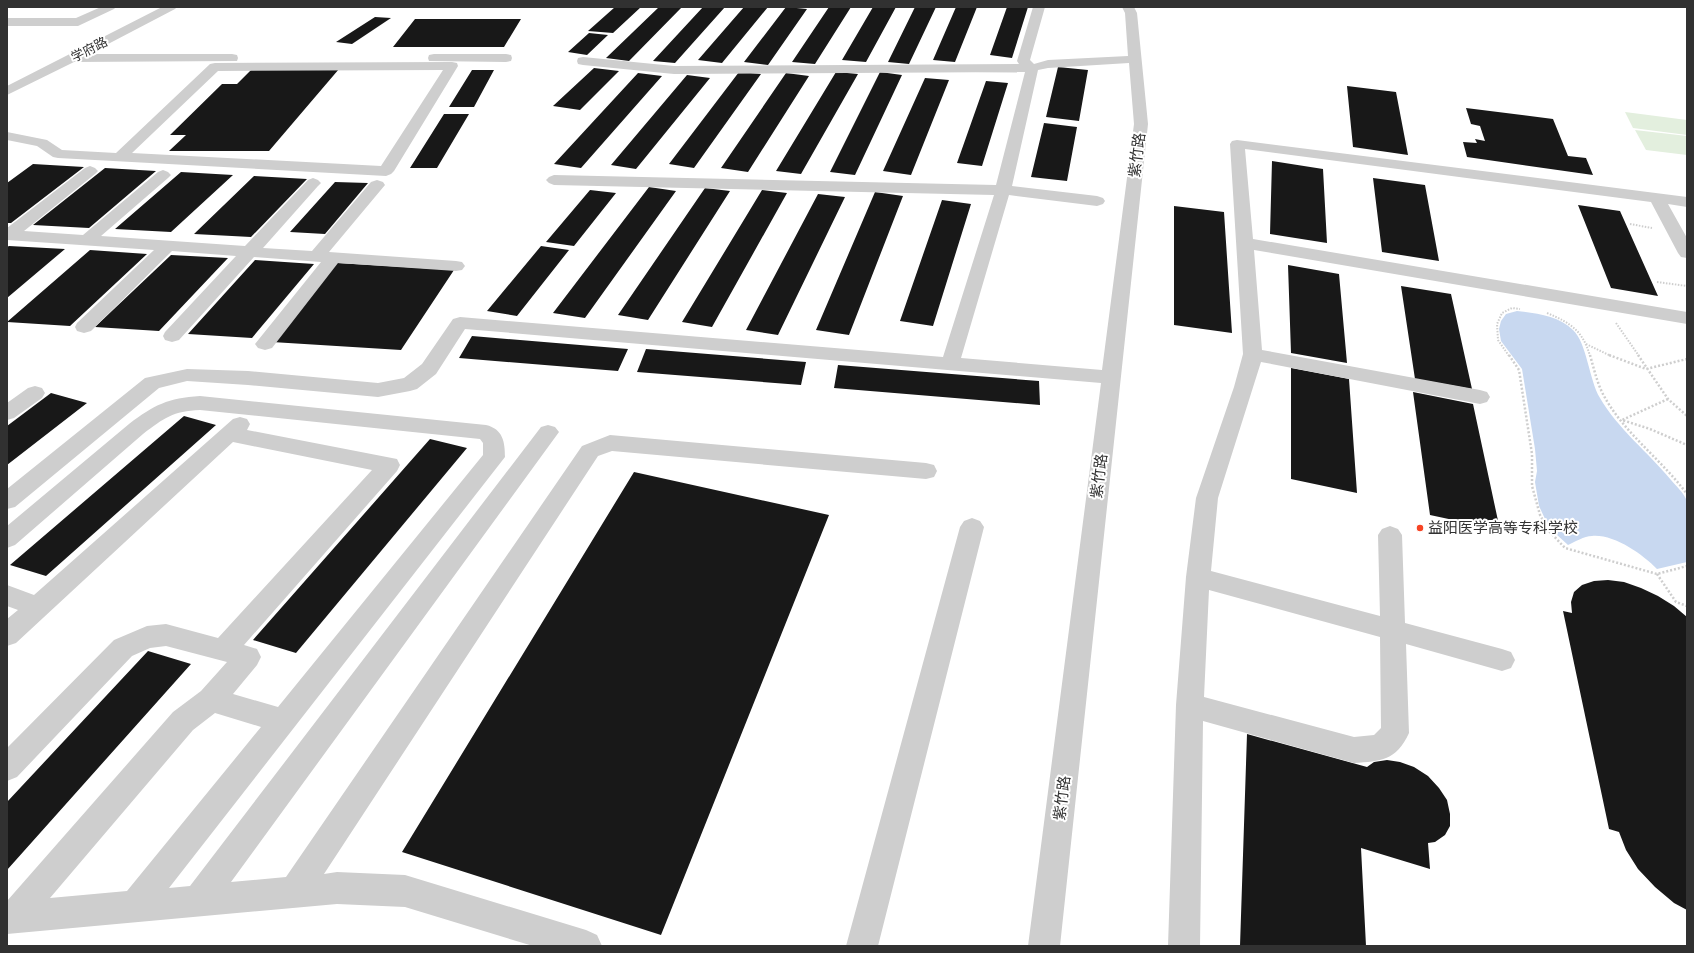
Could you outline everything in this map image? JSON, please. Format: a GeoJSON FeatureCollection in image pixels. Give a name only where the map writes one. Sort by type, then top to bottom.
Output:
{"type":"FeatureCollection","features":[{"type":"Feature","properties":{"kind":"street"},"geometry":{"type":"LineString","coordinates":[[7,22],[78,22],[110,7]]}},
{"type":"Feature","properties":{"kind":"street","name":"学府路"},"geometry":{"type":"LineString","coordinates":[[7,91],[171,7]]}},
{"type":"Feature","properties":{"kind":"street"},"geometry":{"type":"LineString","coordinates":[[1032,68],[1023,61],[1039,7]]}},
{"type":"Feature","properties":{"kind":"street","name":"紫竹路"},"geometry":{"type":"LineString","coordinates":[[1044,946],[1141,124],[1131,13],[1128,7]]}},
{"type":"Feature","properties":{"kind":"street"},"geometry":{"type":"LineString","coordinates":[[73,58],[506,58]]}},
{"type":"Feature","properties":{"kind":"street"},"geometry":{"type":"LineString","coordinates":[[583,61],[674,70],[1032,68],[1048,64],[1135,59]]}},
{"type":"Feature","properties":{"kind":"street"},"geometry":{"type":"LineString","coordinates":[[7,136],[42,143],[58,154],[386,170],[452,66],[215,67],[120,157]]}},
{"type":"Feature","properties":{"kind":"street"},"geometry":{"type":"LineString","coordinates":[[950,364],[1003,190],[1032,68]]}},
{"type":"Feature","properties":{"kind":"street"},"geometry":{"type":"LineString","coordinates":[[1184,946],[1190,705],[1198,577],[1207,498],[1244,388],[1253,354],[1237,144],[1687,202]]}},
{"type":"Feature","properties":{"kind":"street"},"geometry":{"type":"LineString","coordinates":[[8,235],[90,172]]}},
{"type":"Feature","properties":{"kind":"street"},"geometry":{"type":"LineString","coordinates":[[86,241],[163,175]]}},
{"type":"Feature","properties":{"kind":"street"},"geometry":{"type":"LineString","coordinates":[[554,180],[1003,190],[1097,201]]}},
{"type":"Feature","properties":{"kind":"street"},"geometry":{"type":"LineString","coordinates":[[172,336],[314,183]]}},
{"type":"Feature","properties":{"kind":"street"},"geometry":{"type":"LineString","coordinates":[[265,344],[377,185]]}},
{"type":"Feature","properties":{"kind":"street"},"geometry":{"type":"LineString","coordinates":[[1657,199],[1687,253]]}},
{"type":"Feature","properties":{"kind":"street"},"geometry":{"type":"LineString","coordinates":[[8,235],[456,266]]}},
{"type":"Feature","properties":{"kind":"street"},"geometry":{"type":"LineString","coordinates":[[1244,243],[1687,318]]}},
{"type":"Feature","properties":{"kind":"street"},"geometry":{"type":"LineString","coordinates":[[84,327],[168,246]]}},
{"type":"Feature","properties":{"kind":"street"},"geometry":{"type":"LineString","coordinates":[[7,501],[152,383],[188,375],[248,378],[378,390],[410,384],[429,369],[460,323],[1111,377]]}},
{"type":"Feature","properties":{"kind":"street"},"geometry":{"type":"LineString","coordinates":[[1253,354],[1480,397]]}},
{"type":"Feature","properties":{"kind":"street"},"geometry":{"type":"LineString","coordinates":[[7,413],[35,393]]}},
{"type":"Feature","properties":{"kind":"street"},"geometry":{"type":"LineString","coordinates":[[7,539],[136,429],[157,413],[181,404],[200,403],[257,408],[486,432],[494,442],[494,456],[135,906]]}},
{"type":"Feature","properties":{"kind":"street"},"geometry":{"type":"LineString","coordinates":[[7,636],[257,408]]}},
{"type":"Feature","properties":{"kind":"street"},"geometry":{"type":"LineString","coordinates":[[199,900],[548,432]]}},
{"type":"Feature","properties":{"kind":"street"},"geometry":{"type":"LineString","coordinates":[[223,650],[389,465],[230,434]]}},
{"type":"Feature","properties":{"kind":"street"},"geometry":{"type":"LineString","coordinates":[[294,892],[590,451],[610,443],[926,471]]}},
{"type":"Feature","properties":{"kind":"street"},"geometry":{"type":"LineString","coordinates":[[862,946],[972,527]]}},
{"type":"Feature","properties":{"kind":"street"},"geometry":{"type":"LineString","coordinates":[[1190,705],[1354,750],[1380,748],[1395,733],[1390,535]]}},
{"type":"Feature","properties":{"kind":"street"},"geometry":{"type":"LineString","coordinates":[[1198,577],[1393,632],[1502,660]]}},
{"type":"Feature","properties":{"kind":"street"},"geometry":{"type":"LineString","coordinates":[[7,595],[38,607]]}},
{"type":"Feature","properties":{"kind":"street"},"geometry":{"type":"LineString","coordinates":[[7,768],[123,648],[147,637],[166,635],[248,657],[211,700],[183,721],[11,918]]}},
{"type":"Feature","properties":{"kind":"street"},"geometry":{"type":"LineString","coordinates":[[211,700],[283,721]]}},
{"type":"Feature","properties":{"kind":"street"},"geometry":{"type":"LineString","coordinates":[[11,918],[337,888],[405,891],[586,946]]}},
{"type":"Feature","properties":{"kind":"path"},"geometry":{"type":"LineString","coordinates":[[1657,282],[1687,286]]}},
{"type":"Feature","properties":{"kind":"path"},"geometry":{"type":"LineString","coordinates":[[1606,304],[1613,320],[1630,343],[1646,369],[1668,399],[1687,416]]}},
{"type":"Feature","properties":{"kind":"path"},"geometry":{"type":"LineString","coordinates":[[1523,309],[1512,308],[1502,313],[1497,324],[1498,340],[1519,370],[1532,454],[1532,486],[1540,516],[1549,531],[1565,548],[1657,574],[1687,566]]}},
{"type":"Feature","properties":{"kind":"path"},"geometry":{"type":"LineString","coordinates":[[1541,312],[1562,319],[1577,329],[1586,344],[1598,384],[1604,395],[1622,420],[1669,471],[1687,494]]}},
{"type":"Feature","properties":{"kind":"path"},"geometry":{"type":"LineString","coordinates":[[1586,344],[1646,369],[1687,359]]}},
{"type":"Feature","properties":{"kind":"path"},"geometry":{"type":"LineString","coordinates":[[1622,420],[1668,399]]}},
{"type":"Feature","properties":{"kind":"path"},"geometry":{"type":"LineString","coordinates":[[1622,420],[1650,429],[1687,445]]}},
{"type":"Feature","properties":{"kind":"path"},"geometry":{"type":"LineString","coordinates":[[1657,574],[1676,602],[1687,606]]}},
{"type":"Feature","properties":{"kind":"green space"},"geometry":{"type":"Polygon","coordinates":[[[1625,112],[1687,120],[1687,135],[1633,128],[1625,112]]]}},
{"type":"Feature","properties":{"kind":"green space"},"geometry":{"type":"Polygon","coordinates":[[[1635,130],[1687,136],[1687,155],[1646,150],[1635,130]]]}},
{"type":"Feature","properties":{"kind":"water"},"geometry":{"type":"Polygon","coordinates":[[[1517,311],[1554,318],[1567,325],[1578,336],[1585,352],[1596,390],[1607,409],[1624,430],[1679,489],[1686,499],[1688,518],[1687,562],[1657,569],[1636,551],[1609,538],[1600,536],[1586,537],[1568,545],[1556,534],[1546,521],[1539,506],[1535,482],[1537,471],[1535,449],[1522,369],[1501,341],[1499,329],[1501,321],[1506,314],[1517,311]]]}},
{"type":"Feature","properties":{"kind":"building"},"geometry":{"type":"Polygon","coordinates":[[[615,7],[641,7],[613,33],[588,31],[615,7]]]}},
{"type":"Feature","properties":{"kind":"building"},"geometry":{"type":"Polygon","coordinates":[[[659,7],[682,7],[629,61],[606,58],[659,7]]]}},
{"type":"Feature","properties":{"kind":"building"},"geometry":{"type":"Polygon","coordinates":[[[703,7],[725,7],[675,63],[653,61],[703,7]]]}},
{"type":"Feature","properties":{"kind":"building"},"geometry":{"type":"Polygon","coordinates":[[[744,7],[768,7],[722,63],[698,60],[744,7]]]}},
{"type":"Feature","properties":{"kind":"building"},"geometry":{"type":"Polygon","coordinates":[[[786,7],[807,9],[768,65],[744,62],[786,7]]]}},
{"type":"Feature","properties":{"kind":"building"},"geometry":{"type":"Polygon","coordinates":[[[829,7],[851,7],[815,64],[792,62],[829,7]]]}},
{"type":"Feature","properties":{"kind":"building"},"geometry":{"type":"Polygon","coordinates":[[[873,7],[896,7],[866,62],[842,60],[873,7]]]}},
{"type":"Feature","properties":{"kind":"building"},"geometry":{"type":"Polygon","coordinates":[[[915,7],[936,7],[909,64],[888,62],[915,7]]]}},
{"type":"Feature","properties":{"kind":"building"},"geometry":{"type":"Polygon","coordinates":[[[956,7],[977,7],[955,62],[933,60],[956,7]]]}},
{"type":"Feature","properties":{"kind":"building"},"geometry":{"type":"Polygon","coordinates":[[[1007,7],[1028,7],[1012,58],[990,55],[1007,7]]]}},
{"type":"Feature","properties":{"kind":"building"},"geometry":{"type":"Polygon","coordinates":[[[375,17],[391,18],[352,44],[336,42],[375,17]]]}},
{"type":"Feature","properties":{"kind":"building"},"geometry":{"type":"Polygon","coordinates":[[[415,19],[521,19],[504,47],[393,47],[415,19]]]}},
{"type":"Feature","properties":{"kind":"building"},"geometry":{"type":"Polygon","coordinates":[[[589,33],[608,35],[587,55],[568,52],[589,33]]]}},
{"type":"Feature","properties":{"kind":"building"},"geometry":{"type":"Polygon","coordinates":[[[1058,67],[1088,70],[1079,121],[1046,117],[1058,67]]]}},
{"type":"Feature","properties":{"kind":"building"},"geometry":{"type":"Polygon","coordinates":[[[594,68],[619,71],[580,110],[553,106],[594,68]]]}},
{"type":"Feature","properties":{"kind":"building"},"geometry":{"type":"Polygon","coordinates":[[[339,69],[269,151],[169,151],[186,135],[170,135],[222,84],[237,84],[251,70],[339,69]]]}},
{"type":"Feature","properties":{"kind":"building"},"geometry":{"type":"Polygon","coordinates":[[[472,70],[494,70],[474,107],[449,107],[472,70]]]}},
{"type":"Feature","properties":{"kind":"building"},"geometry":{"type":"Polygon","coordinates":[[[739,72],[761,74],[694,168],[669,164],[739,72]]]}},
{"type":"Feature","properties":{"kind":"building"},"geometry":{"type":"Polygon","coordinates":[[[836,72],[858,74],[801,174],[776,171],[836,72]]]}},
{"type":"Feature","properties":{"kind":"building"},"geometry":{"type":"Polygon","coordinates":[[[880,72],[902,75],[855,175],[830,172],[880,72]]]}},
{"type":"Feature","properties":{"kind":"building"},"geometry":{"type":"Polygon","coordinates":[[[638,73],[662,76],[581,168],[554,164],[638,73]]]}},
{"type":"Feature","properties":{"kind":"building"},"geometry":{"type":"Polygon","coordinates":[[[786,73],[809,76],[748,172],[721,168],[786,73]]]}},
{"type":"Feature","properties":{"kind":"building"},"geometry":{"type":"Polygon","coordinates":[[[687,75],[710,78],[636,169],[611,165],[687,75]]]}},
{"type":"Feature","properties":{"kind":"building"},"geometry":{"type":"Polygon","coordinates":[[[925,78],[949,80],[911,175],[883,171],[925,78]]]}},
{"type":"Feature","properties":{"kind":"building"},"geometry":{"type":"Polygon","coordinates":[[[986,81],[1008,83],[982,166],[957,163],[986,81]]]}},
{"type":"Feature","properties":{"kind":"building"},"geometry":{"type":"Polygon","coordinates":[[[1347,86],[1396,92],[1408,155],[1353,147],[1347,86]]]}},
{"type":"Feature","properties":{"kind":"building"},"geometry":{"type":"Polygon","coordinates":[[[1466,108],[1553,119],[1568,156],[1586,158],[1593,175],[1467,157],[1463,142],[1477,143],[1475,139],[1485,141],[1480,126],[1471,124],[1466,108]]]}},
{"type":"Feature","properties":{"kind":"building"},"geometry":{"type":"Polygon","coordinates":[[[444,114],[469,114],[437,168],[410,168],[444,114]]]}},
{"type":"Feature","properties":{"kind":"building"},"geometry":{"type":"Polygon","coordinates":[[[1044,123],[1077,127],[1067,181],[1031,177],[1044,123]]]}},
{"type":"Feature","properties":{"kind":"building"},"geometry":{"type":"Polygon","coordinates":[[[1272,161],[1323,169],[1327,243],[1270,234],[1272,161]]]}},
{"type":"Feature","properties":{"kind":"building"},"geometry":{"type":"Polygon","coordinates":[[[33,164],[84,167],[11,223],[7,223],[7,183],[33,164]]]}},
{"type":"Feature","properties":{"kind":"building"},"geometry":{"type":"Polygon","coordinates":[[[105,168],[156,171],[89,228],[33,225],[105,168]]]}},
{"type":"Feature","properties":{"kind":"building"},"geometry":{"type":"Polygon","coordinates":[[[181,172],[233,175],[171,232],[115,229],[181,172]]]}},
{"type":"Feature","properties":{"kind":"building"},"geometry":{"type":"Polygon","coordinates":[[[254,176],[307,179],[251,237],[194,234],[254,176]]]}},
{"type":"Feature","properties":{"kind":"building"},"geometry":{"type":"Polygon","coordinates":[[[1373,178],[1425,185],[1439,261],[1382,252],[1373,178]]]}},
{"type":"Feature","properties":{"kind":"building"},"geometry":{"type":"Polygon","coordinates":[[[335,182],[368,183],[325,234],[290,232],[335,182]]]}},
{"type":"Feature","properties":{"kind":"building"},"geometry":{"type":"Polygon","coordinates":[[[649,187],[676,191],[585,318],[553,313],[649,187]]]}},
{"type":"Feature","properties":{"kind":"building"},"geometry":{"type":"Polygon","coordinates":[[[705,188],[730,191],[648,320],[618,315],[705,188]]]}},
{"type":"Feature","properties":{"kind":"building"},"geometry":{"type":"Polygon","coordinates":[[[590,190],[616,193],[574,246],[546,242],[590,190]]]}},
{"type":"Feature","properties":{"kind":"building"},"geometry":{"type":"Polygon","coordinates":[[[762,190],[787,193],[712,327],[682,322],[762,190]]]}},
{"type":"Feature","properties":{"kind":"building"},"geometry":{"type":"Polygon","coordinates":[[[875,192],[903,196],[849,335],[816,330],[875,192]]]}},
{"type":"Feature","properties":{"kind":"building"},"geometry":{"type":"Polygon","coordinates":[[[818,194],[845,197],[778,335],[746,330],[818,194]]]}},
{"type":"Feature","properties":{"kind":"building"},"geometry":{"type":"Polygon","coordinates":[[[942,200],[971,204],[933,326],[900,321],[942,200]]]}},
{"type":"Feature","properties":{"kind":"building"},"geometry":{"type":"Polygon","coordinates":[[[1578,205],[1620,211],[1658,296],[1611,288],[1578,205]]]}},
{"type":"Feature","properties":{"kind":"building"},"geometry":{"type":"Polygon","coordinates":[[[1174,206],[1224,212],[1232,333],[1174,325],[1174,206]]]}},
{"type":"Feature","properties":{"kind":"building"},"geometry":{"type":"Polygon","coordinates":[[[541,246],[569,250],[517,316],[487,311],[541,246]]]}},
{"type":"Feature","properties":{"kind":"building"},"geometry":{"type":"Polygon","coordinates":[[[7,247],[65,249],[7,298],[7,247]]]}},
{"type":"Feature","properties":{"kind":"building"},"geometry":{"type":"Polygon","coordinates":[[[90,250],[147,254],[70,326],[7,322],[90,250]]]}},
{"type":"Feature","properties":{"kind":"building"},"geometry":{"type":"Polygon","coordinates":[[[171,255],[228,258],[159,331],[95,327],[171,255]]]}},
{"type":"Feature","properties":{"kind":"building"},"geometry":{"type":"Polygon","coordinates":[[[255,260],[314,264],[252,338],[188,334],[255,260]]]}},
{"type":"Feature","properties":{"kind":"building"},"geometry":{"type":"Polygon","coordinates":[[[337,263],[454,270],[401,350],[272,342],[337,263]]]}},
{"type":"Feature","properties":{"kind":"building"},"geometry":{"type":"Polygon","coordinates":[[[1288,265],[1339,274],[1347,363],[1291,353],[1288,265]]]}},
{"type":"Feature","properties":{"kind":"building"},"geometry":{"type":"Polygon","coordinates":[[[1401,286],[1451,294],[1472,389],[1415,379],[1401,286]]]}},
{"type":"Feature","properties":{"kind":"building"},"geometry":{"type":"Polygon","coordinates":[[[472,336],[628,349],[618,371],[459,358],[472,336]]]}},
{"type":"Feature","properties":{"kind":"building"},"geometry":{"type":"Polygon","coordinates":[[[646,349],[806,362],[801,385],[637,372],[646,349]]]}},
{"type":"Feature","properties":{"kind":"building"},"geometry":{"type":"Polygon","coordinates":[[[838,365],[1039,381],[1040,405],[834,388],[838,365]]]}},
{"type":"Feature","properties":{"kind":"building"},"geometry":{"type":"Polygon","coordinates":[[[1291,368],[1349,379],[1357,493],[1291,479],[1291,368]]]}},
{"type":"Feature","properties":{"kind":"building"},"geometry":{"type":"Polygon","coordinates":[[[1413,392],[1473,404],[1500,530],[1430,515],[1413,392]]]}},
{"type":"Feature","properties":{"kind":"building"},"geometry":{"type":"Polygon","coordinates":[[[51,393],[87,403],[7,465],[7,426],[51,393]]]}},
{"type":"Feature","properties":{"kind":"building"},"geometry":{"type":"Polygon","coordinates":[[[184,416],[216,425],[46,576],[10,565],[184,416]]]}},
{"type":"Feature","properties":{"kind":"building"},"geometry":{"type":"Polygon","coordinates":[[[430,439],[467,448],[296,653],[253,640],[430,439]]]}},
{"type":"Feature","properties":{"kind":"building"},"geometry":{"type":"Polygon","coordinates":[[[634,472],[829,515],[661,935],[402,852],[634,472]]]}},
{"type":"Feature","properties":{"kind":"building"},"geometry":{"type":"Polygon","coordinates":[[[1608,580],[1624,582],[1641,588],[1674,606],[1687,617],[1687,910],[1674,903],[1655,887],[1638,869],[1626,850],[1619,832],[1609,829],[1563,611],[1572,613],[1571,602],[1574,592],[1582,585],[1594,581],[1608,580]]]}},
{"type":"Feature","properties":{"kind":"building"},"geometry":{"type":"Polygon","coordinates":[[[148,651],[191,664],[7,870],[7,802],[148,651]]]}},
{"type":"Feature","properties":{"kind":"building"},"geometry":{"type":"Polygon","coordinates":[[[1247,734],[1367,767],[1374,762],[1387,760],[1400,762],[1414,767],[1428,776],[1447,800],[1450,814],[1450,826],[1445,835],[1435,842],[1428,843],[1430,869],[1361,848],[1366,946],[1240,946],[1247,734]]]}},
{"type":"Feature","properties":{"kind":"place","name":"益阳医学高等专科学校"},"geometry":{"type":"Point","coordinates":[1420,528]}}]}
